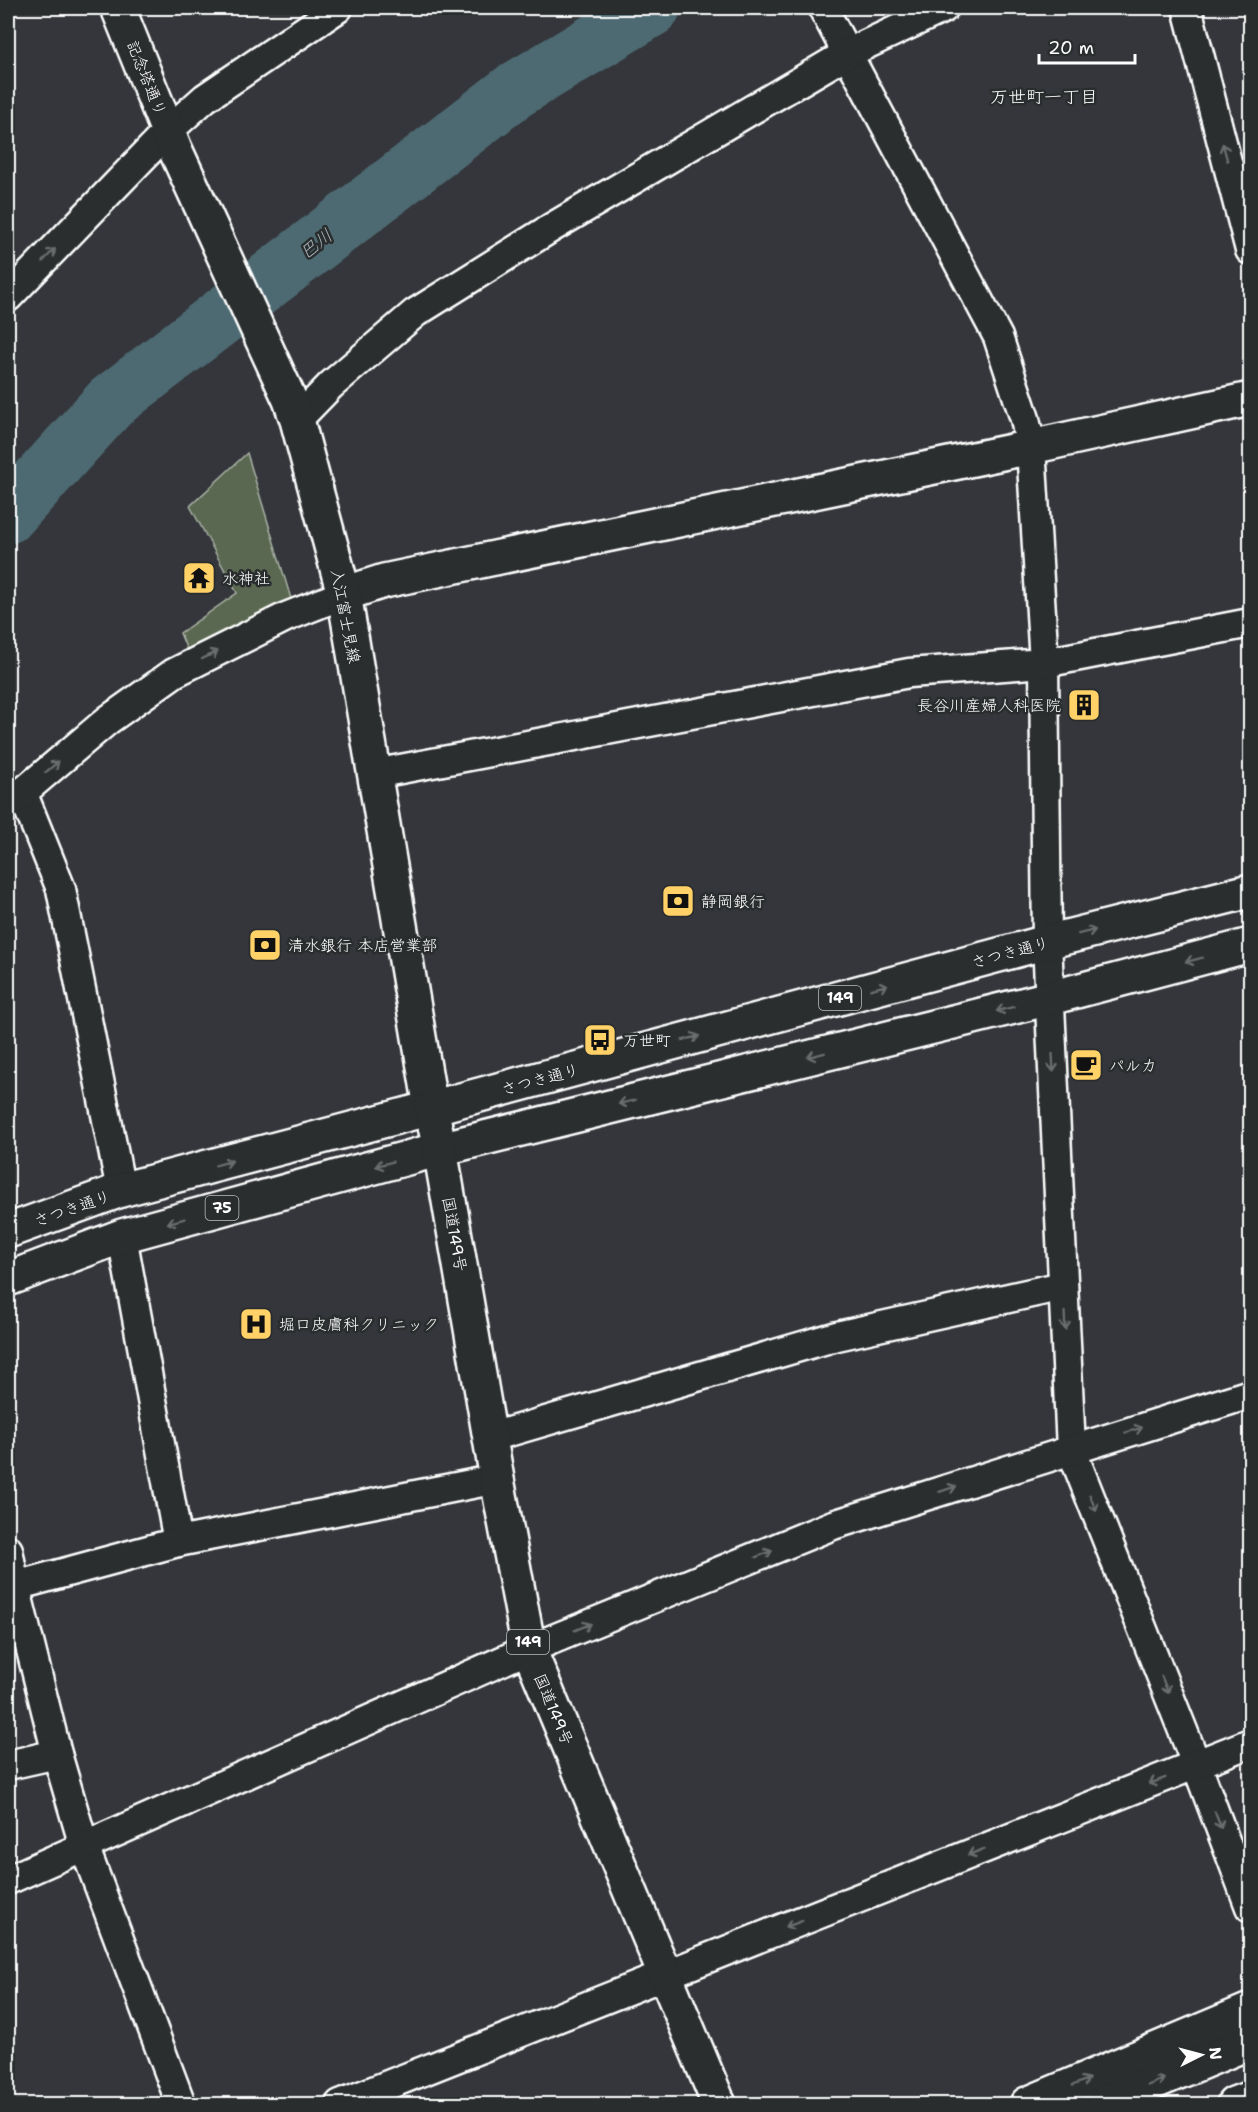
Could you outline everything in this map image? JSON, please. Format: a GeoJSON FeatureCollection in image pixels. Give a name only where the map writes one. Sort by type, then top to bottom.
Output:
{"type":"FeatureCollection","features":[{"type":"Feature","properties":{"kind":"main road","name":"記念塔通り"},"geometry":{"type":"LineString","coordinates":[[118,8],[172,140]]}},
{"type":"Feature","properties":{"kind":"main road","name":"入江富士見線"},"geometry":{"type":"LineString","coordinates":[[172,140],[294,410],[344,594],[431,1108]]}},
{"type":"Feature","properties":{"kind":"main road"},"geometry":{"type":"LineString","coordinates":[[344,594],[384,581],[1251,399]]}},
{"type":"Feature","properties":{"kind":"main road","name":"さつき通り"},"geometry":{"type":"LineString","coordinates":[[8,1231],[121,1190],[1047,942],[1251,891]]}},
{"type":"Feature","properties":{"kind":"main road"},"geometry":{"type":"LineString","coordinates":[[440,1149],[1050,998],[1251,945]]}},
{"type":"Feature","properties":{"kind":"main road","name":"149"},"geometry":{"type":"LineString","coordinates":[[431,1108],[440,1149]]}},
{"type":"Feature","properties":{"kind":"main road","name":"75"},"geometry":{"type":"LineString","coordinates":[[8,1279],[122,1236],[440,1149]]}},
{"type":"Feature","properties":{"kind":"main road","name":"国道149号"},"geometry":{"type":"LineString","coordinates":[[440,1149],[529,1650],[719,2104]]}},
{"type":"Feature","properties":{"kind":"main road"},"geometry":{"type":"LineString","coordinates":[[1027,2104],[1251,2010]]}},
{"type":"Feature","properties":{"kind":"main road"},"geometry":{"type":"LineString","coordinates":[[1102,2104],[1243,2045]]}},
{"type":"Feature","properties":{"kind":"main road"},"geometry":{"type":"LineString","coordinates":[[1234,2104],[1251,2098]]}},
{"type":"Feature","properties":{"kind":"street"},"geometry":{"type":"LineString","coordinates":[[8,297],[172,140],[205,98],[338,8]]}},
{"type":"Feature","properties":{"kind":"street"},"geometry":{"type":"LineString","coordinates":[[824,8],[998,337],[1025,419],[1031,447],[1044,663],[1047,942],[1071,1449],[1251,1907]]}},
{"type":"Feature","properties":{"kind":"street"},"geometry":{"type":"LineString","coordinates":[[294,410],[331,385],[415,313],[844,46],[944,8]]}},
{"type":"Feature","properties":{"kind":"street"},"geometry":{"type":"LineString","coordinates":[[1187,8],[1251,250]]}},
{"type":"Feature","properties":{"kind":"street"},"geometry":{"type":"LineString","coordinates":[[121,1190],[61,889],[15,799],[108,720],[174,673],[286,617],[344,594]]}},
{"type":"Feature","properties":{"kind":"street"},"geometry":{"type":"LineString","coordinates":[[374,774],[909,673],[1044,663],[1251,623]]}},
{"type":"Feature","properties":{"kind":"street"},"geometry":{"type":"LineString","coordinates":[[122,1236],[178,1542]]}},
{"type":"Feature","properties":{"kind":"street"},"geometry":{"type":"LineString","coordinates":[[491,1437],[837,1336],[1063,1286]]}},
{"type":"Feature","properties":{"kind":"street"},"geometry":{"type":"LineString","coordinates":[[8,1880],[529,1650],[833,1525],[1251,1394]]}},
{"type":"Feature","properties":{"kind":"street"},"geometry":{"type":"LineString","coordinates":[[181,2104],[84,1846],[57,1754],[10,1573],[497,1479]]}},
{"type":"Feature","properties":{"kind":"street"},"geometry":{"type":"LineString","coordinates":[[340,2104],[1251,1743]]}},
{"type":"Feature","properties":{"kind":"street"},"geometry":{"type":"LineString","coordinates":[[8,1765],[57,1754]]}},
{"type":"Feature","properties":{"kind":"green space"},"geometry":{"type":"Polygon","coordinates":[[[247,453],[292,602],[189,655],[180,633],[237,593],[190,506],[247,453]]]}},
{"type":"Feature","properties":{"kind":"waterway","name":"巴川"},"geometry":{"type":"LineString","coordinates":[[8,515],[111,402],[514,91],[652,8]]}},
{"type":"Feature","properties":{"kind":"place","name":"水神社"},"geometry":{"type":"Point","coordinates":[199,578]}},
{"type":"Feature","properties":{"kind":"place","name":"長谷川産婦人科医院"},"geometry":{"type":"Point","coordinates":[1084,705]}},
{"type":"Feature","properties":{"kind":"place","name":"静岡銀行"},"geometry":{"type":"Point","coordinates":[678,901]}},
{"type":"Feature","properties":{"kind":"place","name":"清水銀行 本店営業部"},"geometry":{"type":"Point","coordinates":[265,945]}},
{"type":"Feature","properties":{"kind":"place","name":"万世町"},"geometry":{"type":"Point","coordinates":[600,1040]}},
{"type":"Feature","properties":{"kind":"place","name":"パルカ"},"geometry":{"type":"Point","coordinates":[1086,1065]}},
{"type":"Feature","properties":{"kind":"place","name":"堀口皮膚科クリニック"},"geometry":{"type":"Point","coordinates":[256,1324]}},
{"type":"Feature","properties":{"kind":"district","name":"万世町一丁目"},"geometry":{"type":"Point","coordinates":[1044,97]}}]}
